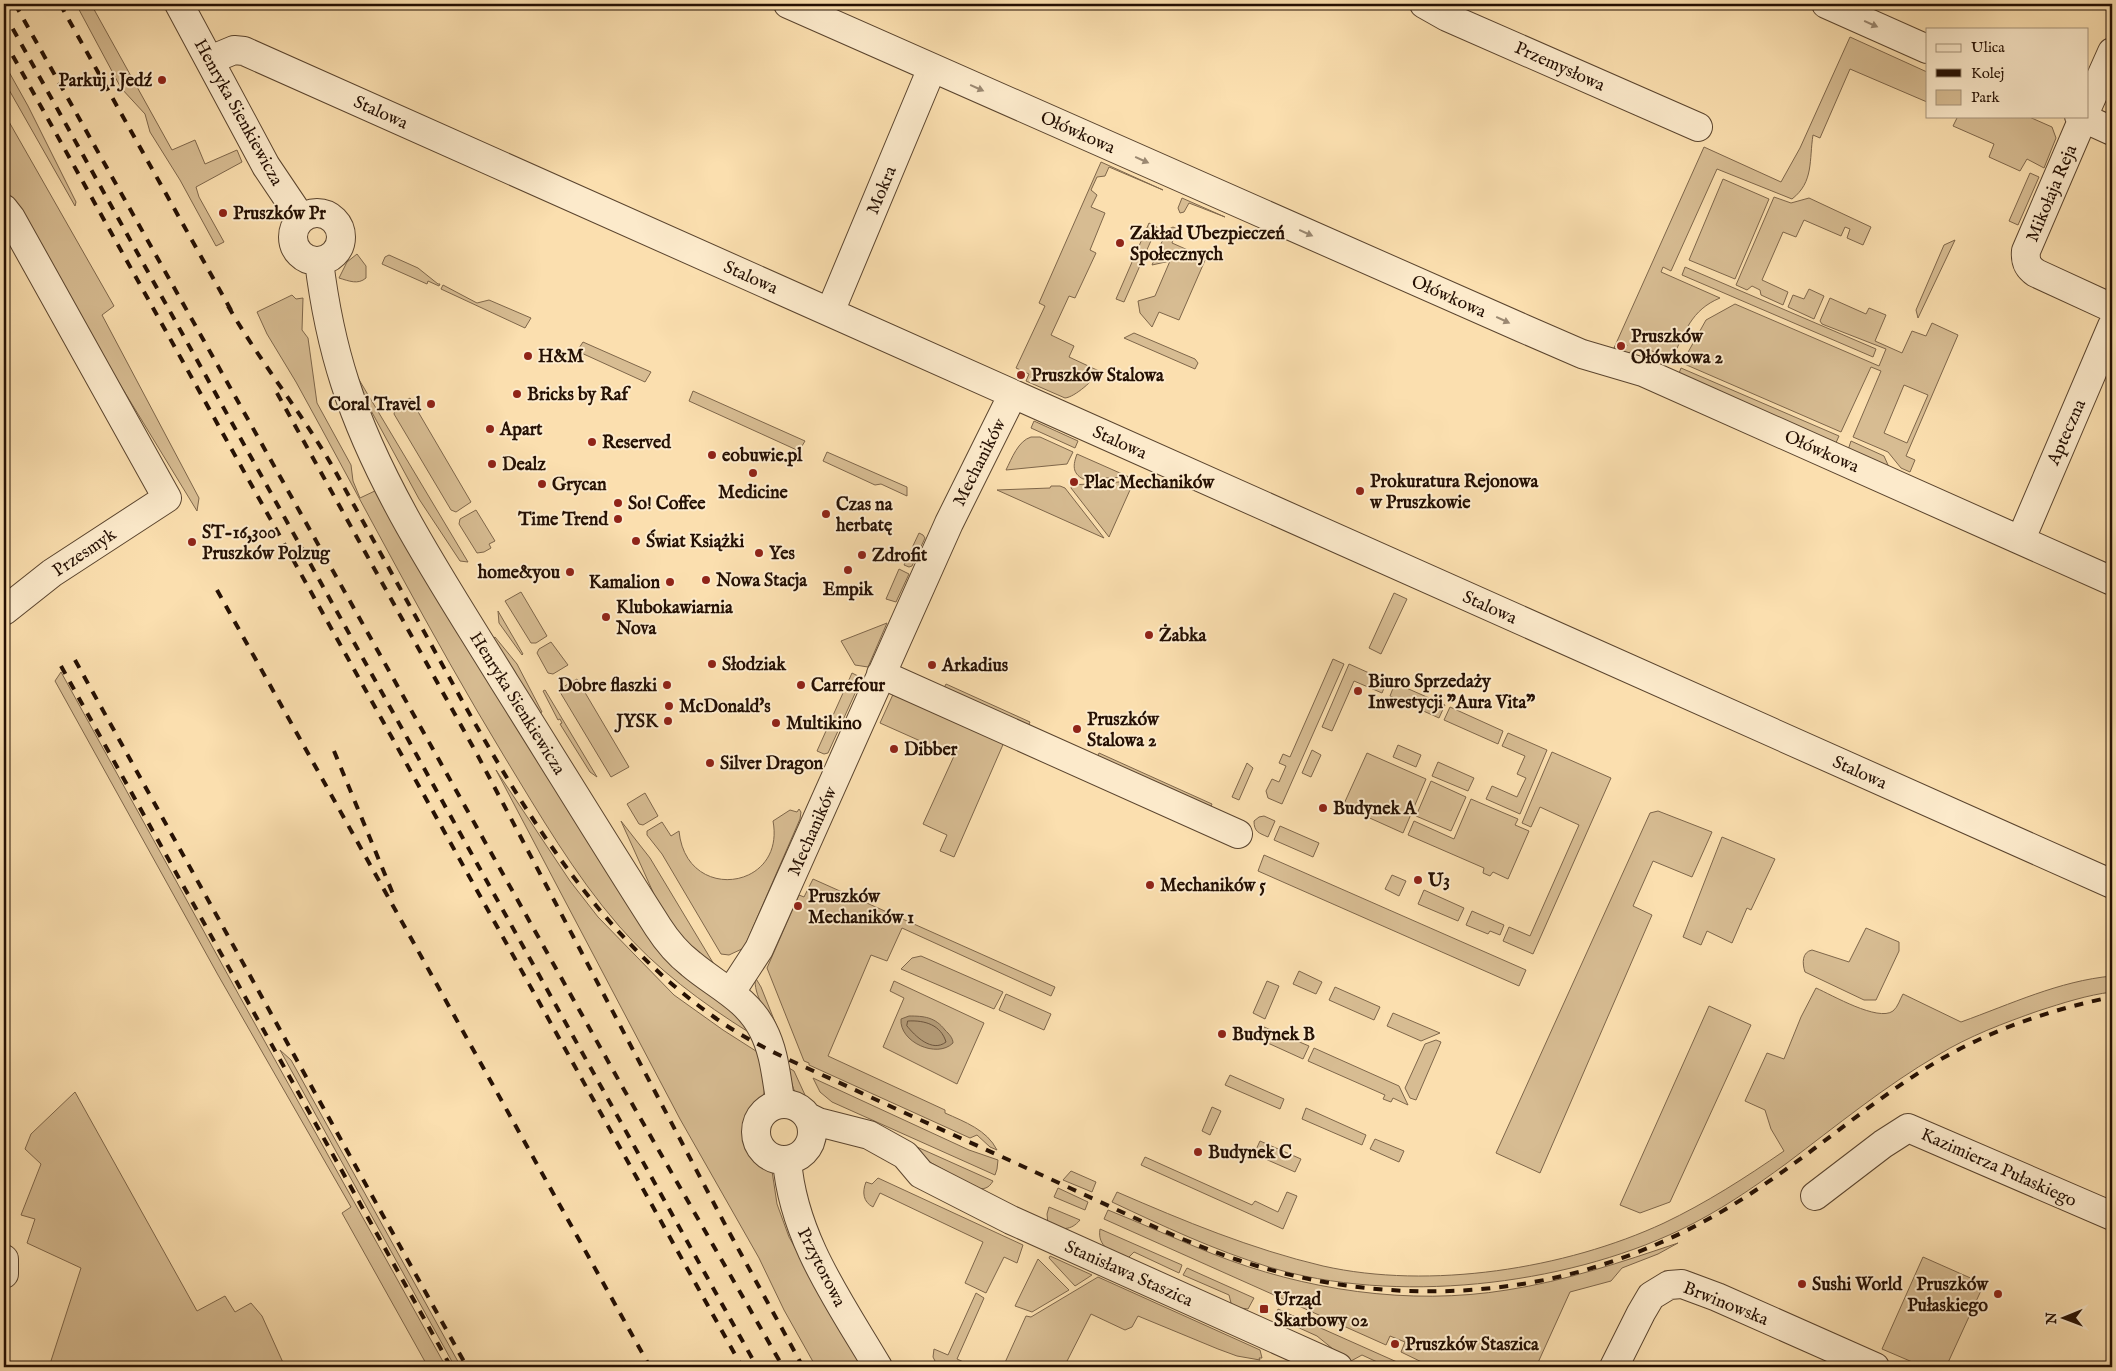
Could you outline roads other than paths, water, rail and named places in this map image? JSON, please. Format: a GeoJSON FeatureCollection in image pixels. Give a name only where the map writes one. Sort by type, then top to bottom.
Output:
{"type":"FeatureCollection","features":[{"type":"Feature","properties":{"kind":"street","name":"Henryka Sienkiewicza"},"geometry":{"type":"LineString","coordinates":[[179,4],[266,166],[301,218]]}},
{"type":"Feature","properties":{"kind":"street","name":"Ołówkowa"},"geometry":{"type":"LineString","coordinates":[[788,4],[1582,354],[1643,372],[2112,581]]}},
{"type":"Feature","properties":{"kind":"street","name":"Przemysłowa"},"geometry":{"type":"LineString","coordinates":[[1424,4],[1447,17],[1698,126]]}},
{"type":"Feature","properties":{"kind":"street"},"geometry":{"type":"LineString","coordinates":[[1826,4],[1926,49]]}},
{"type":"Feature","properties":{"kind":"street","name":"Stalowa"},"geometry":{"type":"LineString","coordinates":[[210,60],[234,50],[244,52],[2112,884]]}},
{"type":"Feature","properties":{"kind":"street","name":"Mikołaja Reja"},"geometry":{"type":"LineString","coordinates":[[2088,104],[2112,52]]}},
{"type":"Feature","properties":{"kind":"street","name":"Mokra"},"geometry":{"type":"LineString","coordinates":[[830,312],[932,68]]}},
{"type":"Feature","properties":{"kind":"street","name":"Mikołaja Reja"},"geometry":{"type":"LineString","coordinates":[[2082,118],[2026,251],[2027,262],[2029,267],[2036,273],[2112,308]]}},
{"type":"Feature","properties":{"kind":"street"},"geometry":{"type":"LineString","coordinates":[[2088,118],[2112,131]]}},
{"type":"Feature","properties":{"kind":"street"},"geometry":{"type":"LineString","coordinates":[[316,212],[325,214],[338,224],[341,232],[338,248],[327,259],[319,261],[310,260],[297,250],[293,242],[293,233],[301,218],[316,212]]}},
{"type":"Feature","properties":{"kind":"street","name":"Przesmyk"},"geometry":{"type":"LineString","coordinates":[[4,610],[52,573],[167,498],[6,220]]}},
{"type":"Feature","properties":{"kind":"street","name":"Henryka Sienkiewicza"},"geometry":{"type":"LineString","coordinates":[[319,261],[327,315],[345,383],[377,462],[416,535],[445,586],[658,927],[685,959],[731,992],[752,1013],[768,1040],[772,1052],[781,1104]]}},
{"type":"Feature","properties":{"kind":"street","name":"Apteczna"},"geometry":{"type":"LineString","coordinates":[[2021,539],[2112,326]]}},
{"type":"Feature","properties":{"kind":"street","name":"Mechaników"},"geometry":{"type":"LineString","coordinates":[[731,992],[759,949],[949,523],[1013,394]]}},
{"type":"Feature","properties":{"kind":"street"},"geometry":{"type":"LineString","coordinates":[[881,674],[1238,834]]}},
{"type":"Feature","properties":{"kind":"street"},"geometry":{"type":"LineString","coordinates":[[781,1104],[798,1107],[808,1117],[812,1130],[809,1144],[802,1153],[787,1160],[778,1159],[763,1150],[758,1143],[756,1126],[765,1111],[781,1104]]}},
{"type":"Feature","properties":{"kind":"street","name":"Stanisława Staszica"},"geometry":{"type":"LineString","coordinates":[[808,1117],[818,1122],[854,1130],[886,1144],[905,1155],[921,1174]]}},
{"type":"Feature","properties":{"kind":"street","name":"Kazimierza Pułaskiego"},"geometry":{"type":"LineString","coordinates":[[1815,1196],[1883,1144],[1908,1128],[2112,1216]]}},
{"type":"Feature","properties":{"kind":"street","name":"Stanisława Staszica"},"geometry":{"type":"LineString","coordinates":[[809,1144],[839,1144],[855,1149],[900,1170],[921,1174],[1011,1220],[1338,1367]]}},
{"type":"Feature","properties":{"kind":"street","name":"Przytorowa"},"geometry":{"type":"LineString","coordinates":[[787,1160],[795,1211],[809,1249],[878,1367]]}},
{"type":"Feature","properties":{"kind":"street"},"geometry":{"type":"LineString","coordinates":[[4,1259],[4,1274]]}},
{"type":"Feature","properties":{"kind":"street","name":"Brwinowska"},"geometry":{"type":"LineString","coordinates":[[1614,1367],[1651,1296],[1669,1285],[1682,1284],[1701,1290],[1876,1367]]}},
{"type":"Feature","properties":{"kind":"water"},"geometry":{"type":"Polygon","coordinates":[[[909,1016],[924,1017],[937,1022],[950,1036],[953,1043],[946,1048],[938,1049],[920,1046],[906,1035],[902,1027],[901,1019],[909,1016]]]}},
{"type":"Feature","properties":{"kind":"railway"},"geometry":{"type":"LineString","coordinates":[[15,4],[623,1088],[783,1367]]}},
{"type":"Feature","properties":{"kind":"railway"},"geometry":{"type":"LineString","coordinates":[[60,4],[232,312]]}},
{"type":"Feature","properties":{"kind":"railway"},"geometry":{"type":"LineString","coordinates":[[4,13],[757,1367]]}},
{"type":"Feature","properties":{"kind":"railway"},"geometry":{"type":"LineString","coordinates":[[4,40],[742,1367]]}},
{"type":"Feature","properties":{"kind":"railway"},"geometry":{"type":"LineString","coordinates":[[228,306],[326,456],[465,706],[524,805],[556,853],[591,899],[628,942],[669,982],[730,1028],[782,1056],[1154,1227],[1217,1253],[1280,1272],[1323,1282],[1409,1291],[1453,1291],[1496,1288],[1582,1271],[1650,1247],[1694,1227],[1736,1203],[1780,1174],[1895,1089],[1963,1047],[2025,1021],[2068,1007],[2112,997]]}},
{"type":"Feature","properties":{"kind":"railway"},"geometry":{"type":"LineString","coordinates":[[277,393],[478,756],[729,1232],[803,1367]]}},
{"type":"Feature","properties":{"kind":"railway"},"geometry":{"type":"LineString","coordinates":[[217,590],[650,1367]]}},
{"type":"Feature","properties":{"kind":"railway"},"geometry":{"type":"LineString","coordinates":[[75,660],[467,1367]]}},
{"type":"Feature","properties":{"kind":"railway"},"geometry":{"type":"LineString","coordinates":[[61,666],[451,1367]]}},
{"type":"Feature","properties":{"kind":"railway"},"geometry":{"type":"LineString","coordinates":[[334,751],[393,894]]}},
{"type":"Feature","properties":{"kind":"place","name":"Parkuj i Jedź"},"geometry":{"type":"Point","coordinates":[162,80]}},
{"type":"Feature","properties":{"kind":"place","name":"Pruszków Pr"},"geometry":{"type":"Point","coordinates":[223,213]}},
{"type":"Feature","properties":{"kind":"place","name":"Zakład Ubezpieczeń Społecznych"},"geometry":{"type":"Point","coordinates":[1120,243]}},
{"type":"Feature","properties":{"kind":"place","name":"Pruszków Ołówkowa 2"},"geometry":{"type":"Point","coordinates":[1621,346]}},
{"type":"Feature","properties":{"kind":"place","name":"H&M"},"geometry":{"type":"Point","coordinates":[528,356]}},
{"type":"Feature","properties":{"kind":"place","name":"Pruszków Stalowa"},"geometry":{"type":"Point","coordinates":[1021,375]}},
{"type":"Feature","properties":{"kind":"place","name":"Bricks by Raf"},"geometry":{"type":"Point","coordinates":[517,394]}},
{"type":"Feature","properties":{"kind":"place","name":"Coral Travel"},"geometry":{"type":"Point","coordinates":[431,404]}},
{"type":"Feature","properties":{"kind":"place","name":"Apart"},"geometry":{"type":"Point","coordinates":[490,429]}},
{"type":"Feature","properties":{"kind":"place","name":"Reserved"},"geometry":{"type":"Point","coordinates":[592,442]}},
{"type":"Feature","properties":{"kind":"place","name":"eobuwie.pl"},"geometry":{"type":"Point","coordinates":[712,455]}},
{"type":"Feature","properties":{"kind":"place","name":"Dealz"},"geometry":{"type":"Point","coordinates":[492,464]}},
{"type":"Feature","properties":{"kind":"place","name":"Medicine"},"geometry":{"type":"Point","coordinates":[753,473]}},
{"type":"Feature","properties":{"kind":"place","name":"Plac Mechaników"},"geometry":{"type":"Point","coordinates":[1074,482]}},
{"type":"Feature","properties":{"kind":"place","name":"Grycan"},"geometry":{"type":"Point","coordinates":[542,484]}},
{"type":"Feature","properties":{"kind":"place","name":"Prokuratura Rejonowa w Pruszkowie"},"geometry":{"type":"Point","coordinates":[1360,491]}},
{"type":"Feature","properties":{"kind":"place","name":"So! Coffee"},"geometry":{"type":"Point","coordinates":[618,503]}},
{"type":"Feature","properties":{"kind":"place","name":"Czas na herbatę"},"geometry":{"type":"Point","coordinates":[826,514]}},
{"type":"Feature","properties":{"kind":"place","name":"Time Trend"},"geometry":{"type":"Point","coordinates":[618,519]}},
{"type":"Feature","properties":{"kind":"place","name":"Świat Książki"},"geometry":{"type":"Point","coordinates":[636,541]}},
{"type":"Feature","properties":{"kind":"place","name":"ST-16,300 Pruszków Polzug"},"geometry":{"type":"Point","coordinates":[192,542]}},
{"type":"Feature","properties":{"kind":"place","name":"Yes"},"geometry":{"type":"Point","coordinates":[759,553]}},
{"type":"Feature","properties":{"kind":"place","name":"Zdrofit"},"geometry":{"type":"Point","coordinates":[862,555]}},
{"type":"Feature","properties":{"kind":"place","name":"Empik"},"geometry":{"type":"Point","coordinates":[848,570]}},
{"type":"Feature","properties":{"kind":"place","name":"home&you"},"geometry":{"type":"Point","coordinates":[570,572]}},
{"type":"Feature","properties":{"kind":"place","name":"Nowa Stacja"},"geometry":{"type":"Point","coordinates":[706,580]}},
{"type":"Feature","properties":{"kind":"place","name":"Kamalion"},"geometry":{"type":"Point","coordinates":[670,582]}},
{"type":"Feature","properties":{"kind":"place","name":"Klubokawiarnia Nova"},"geometry":{"type":"Point","coordinates":[606,617]}},
{"type":"Feature","properties":{"kind":"place","name":"Żabka"},"geometry":{"type":"Point","coordinates":[1149,635]}},
{"type":"Feature","properties":{"kind":"place","name":"Słodziak"},"geometry":{"type":"Point","coordinates":[712,664]}},
{"type":"Feature","properties":{"kind":"place","name":"Arkadius"},"geometry":{"type":"Point","coordinates":[932,665]}},
{"type":"Feature","properties":{"kind":"place","name":"Dobre flaszki"},"geometry":{"type":"Point","coordinates":[667,685]}},
{"type":"Feature","properties":{"kind":"place","name":"Carrefour"},"geometry":{"type":"Point","coordinates":[801,685]}},
{"type":"Feature","properties":{"kind":"place","name":"Biuro Sprzedaży Inwestycji \"Aura Vita\""},"geometry":{"type":"Point","coordinates":[1358,691]}},
{"type":"Feature","properties":{"kind":"place","name":"McDonald's"},"geometry":{"type":"Point","coordinates":[669,706]}},
{"type":"Feature","properties":{"kind":"place","name":"JYSK"},"geometry":{"type":"Point","coordinates":[668,721]}},
{"type":"Feature","properties":{"kind":"place","name":"Multikino"},"geometry":{"type":"Point","coordinates":[776,723]}},
{"type":"Feature","properties":{"kind":"place","name":"Pruszków Stalowa 2"},"geometry":{"type":"Point","coordinates":[1077,729]}},
{"type":"Feature","properties":{"kind":"place","name":"Dibber"},"geometry":{"type":"Point","coordinates":[894,749]}},
{"type":"Feature","properties":{"kind":"place","name":"Silver Dragon"},"geometry":{"type":"Point","coordinates":[710,763]}},
{"type":"Feature","properties":{"kind":"place","name":"Budynek A"},"geometry":{"type":"Point","coordinates":[1323,808]}},
{"type":"Feature","properties":{"kind":"place","name":"U3"},"geometry":{"type":"Point","coordinates":[1418,880]}},
{"type":"Feature","properties":{"kind":"place","name":"Mechaników 5"},"geometry":{"type":"Point","coordinates":[1150,885]}},
{"type":"Feature","properties":{"kind":"place","name":"Pruszków Mechaników 1"},"geometry":{"type":"Point","coordinates":[798,906]}},
{"type":"Feature","properties":{"kind":"place","name":"Budynek B"},"geometry":{"type":"Point","coordinates":[1222,1034]}},
{"type":"Feature","properties":{"kind":"place","name":"Budynek C"},"geometry":{"type":"Point","coordinates":[1198,1152]}},
{"type":"Feature","properties":{"kind":"place","name":"Sushi World"},"geometry":{"type":"Point","coordinates":[1802,1284]}},
{"type":"Feature","properties":{"kind":"place","name":"Pruszków Pułaskiego"},"geometry":{"type":"Point","coordinates":[1998,1294]}},
{"type":"Feature","properties":{"kind":"place","name":"Urząd Skarbowy 02"},"geometry":{"type":"Point","coordinates":[1264,1309]}},
{"type":"Feature","properties":{"kind":"place","name":"Pruszków Staszica"},"geometry":{"type":"Point","coordinates":[1395,1344]}}]}
